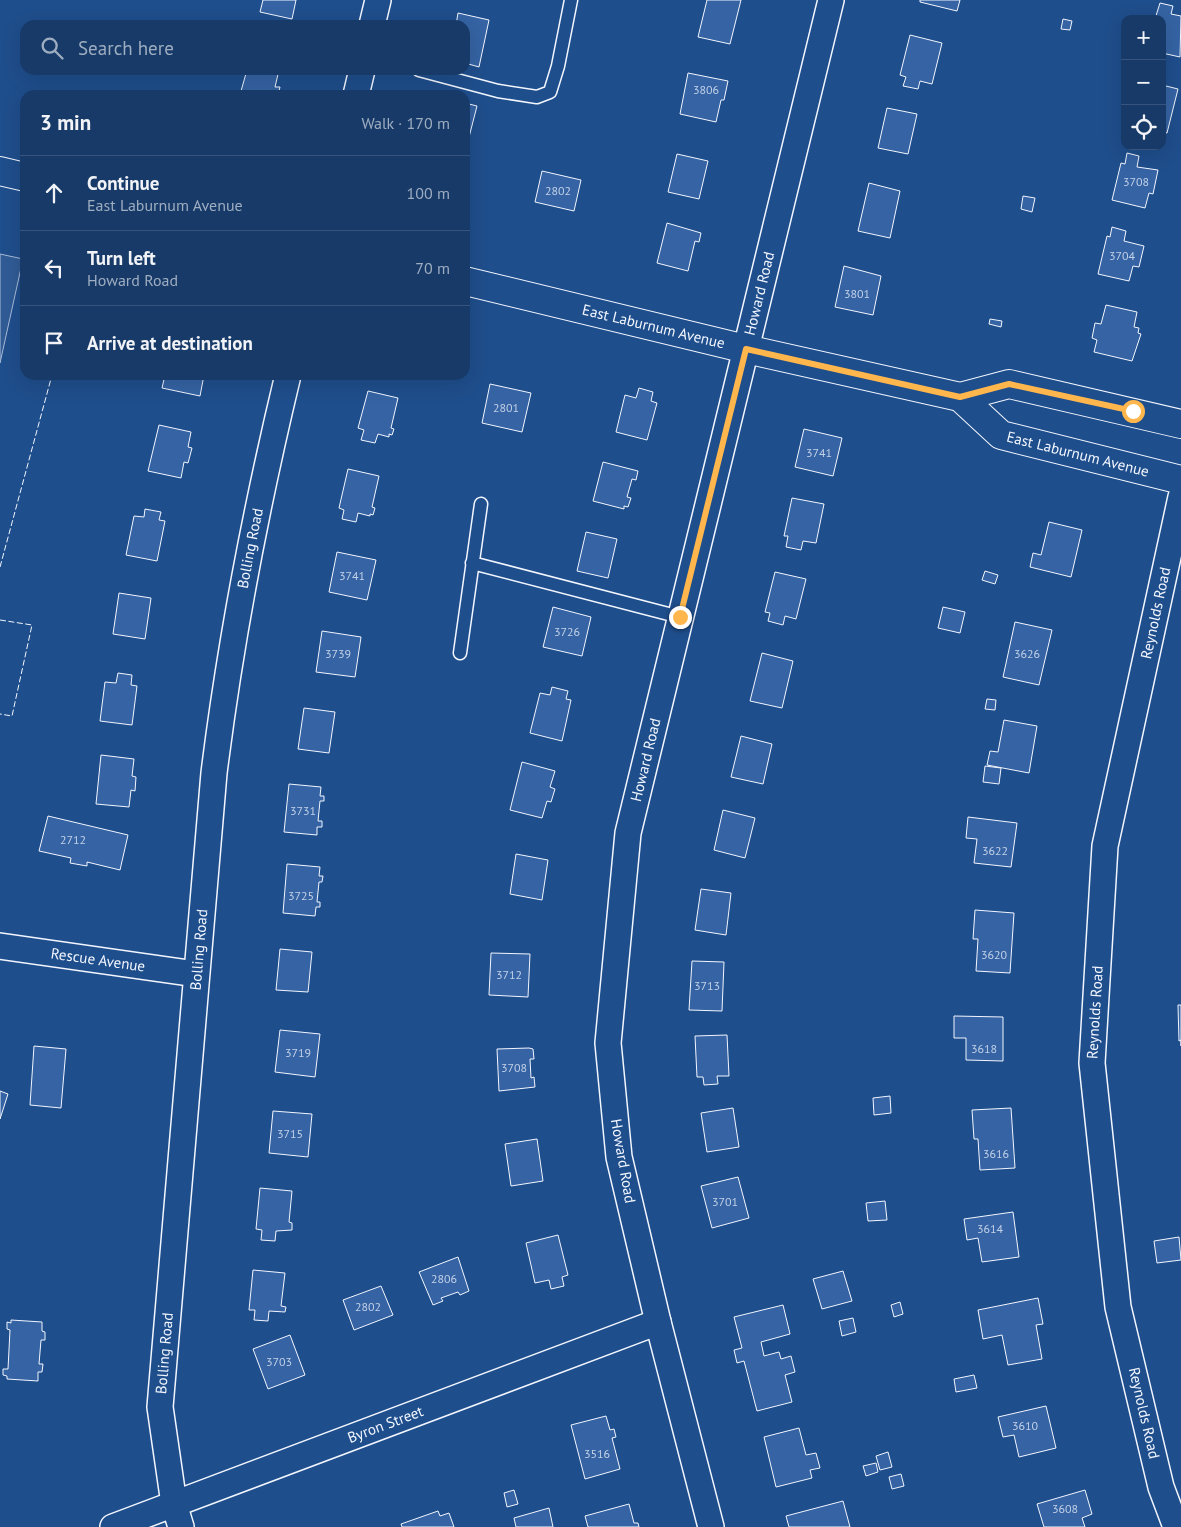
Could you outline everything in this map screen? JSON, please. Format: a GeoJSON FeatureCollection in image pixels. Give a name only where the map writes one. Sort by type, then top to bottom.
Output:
{"type":"FeatureCollection","features":[{"type":"Feature","properties":{"kind":"main road"},"geometry":{"type":"LineString","coordinates":[[0,171],[20,175]]}},
{"type":"Feature","properties":{"kind":"main road","name":"East Laburnum Avenue"},"geometry":{"type":"LineString","coordinates":[[470,283],[746,349],[960,397],[1009,384],[1181,424]]}},
{"type":"Feature","properties":{"kind":"main road","name":"East Laburnum Avenue"},"geometry":{"type":"LineString","coordinates":[[960,397],[1001,435],[1181,480]]}},
{"type":"Feature","properties":{"kind":"street"},"geometry":{"type":"LineString","coordinates":[[373,20],[378,0]]}},
{"type":"Feature","properties":{"kind":"street","name":"Howard Road"},"geometry":{"type":"LineString","coordinates":[[711,1527],[658,1322],[620,1157],[608,1043],[628,833],[831,0]]}},
{"type":"Feature","properties":{"kind":"street"},"geometry":{"type":"LineString","coordinates":[[357,90],[361,75]]}},
{"type":"Feature","properties":{"kind":"street","name":"Bolling Road"},"geometry":{"type":"LineString","coordinates":[[177,1516],[160,1407],[214,773],[227,667],[251,535],[287,380]]}},
{"type":"Feature","properties":{"kind":"street","name":"Reynolds Road"},"geometry":{"type":"LineString","coordinates":[[1176,1527],[1161,1487],[1118,1307],[1092,1063],[1105,846],[1181,497]]}},
{"type":"Feature","properties":{"kind":"street","name":"Rescue Avenue"},"geometry":{"type":"LineString","coordinates":[[0,946],[196,974]]}},
{"type":"Feature","properties":{"kind":"street","name":"Byron Street"},"geometry":{"type":"LineString","coordinates":[[113,1527],[177,1516],[658,1322]]}},
{"type":"Feature","properties":{"kind":"lane"},"geometry":{"type":"LineString","coordinates":[[439,75],[537,98],[550,92],[558,66],[571,0]]}},
{"type":"Feature","properties":{"kind":"lane"},"geometry":{"type":"LineString","coordinates":[[460,653],[481,504]]}},
{"type":"Feature","properties":{"kind":"lane"},"geometry":{"type":"LineString","coordinates":[[472,564],[680,617]]}},
{"type":"Feature","properties":{"kind":"shaded area"},"geometry":{"type":"Polygon","coordinates":[[[0,254],[20,258],[20,273],[0,363],[0,254]]]}},
{"type":"Feature","properties":{"kind":"building"},"geometry":{"type":"Polygon","coordinates":[[[263,0],[296,0],[292,19],[260,12],[263,0]]]}},
{"type":"Feature","properties":{"kind":"building"},"geometry":{"type":"Polygon","coordinates":[[[707,0],[741,0],[730,44],[698,37],[707,0]]]}},
{"type":"Feature","properties":{"kind":"building"},"geometry":{"type":"Polygon","coordinates":[[[920,0],[960,0],[957,11],[920,2],[920,0]]]}},
{"type":"Feature","properties":{"kind":"building"},"geometry":{"type":"Polygon","coordinates":[[[1160,3],[1173,6],[1171,14],[1181,16],[1180,57],[1166,54],[1166,15],[1156,15],[1160,3]]]}},
{"type":"Feature","properties":{"kind":"building"},"geometry":{"type":"Polygon","coordinates":[[[458,13],[489,20],[479,67],[470,64],[470,20],[457,20],[458,13]]]}},
{"type":"Feature","properties":{"kind":"building"},"geometry":{"type":"Polygon","coordinates":[[[1063,19],[1072,21],[1070,30],[1061,29],[1063,19]]]}},
{"type":"Feature","properties":{"kind":"building"},"geometry":{"type":"Polygon","coordinates":[[[910,35],[942,43],[932,84],[920,81],[918,89],[903,86],[906,77],[900,75],[910,35]]]}},
{"type":"Feature","properties":{"kind":"building"},"geometry":{"type":"Polygon","coordinates":[[[688,73],[728,81],[716,122],[680,114],[688,73]]]}},
{"type":"Feature","properties":{"kind":"building"},"geometry":{"type":"Polygon","coordinates":[[[246,75],[278,75],[275,87],[280,87],[279,90],[241,90],[246,75]]]}},
{"type":"Feature","properties":{"kind":"building"},"geometry":{"type":"Polygon","coordinates":[[[1166,86],[1178,89],[1166,133],[1166,86]]]}},
{"type":"Feature","properties":{"kind":"building"},"geometry":{"type":"Polygon","coordinates":[[[470,104],[477,106],[470,133],[470,104]]]}},
{"type":"Feature","properties":{"kind":"building"},"geometry":{"type":"Polygon","coordinates":[[[887,108],[917,114],[908,154],[878,148],[887,108]]]}},
{"type":"Feature","properties":{"kind":"building"},"geometry":{"type":"Polygon","coordinates":[[[1127,153],[1139,156],[1137,167],[1158,170],[1153,194],[1149,193],[1145,208],[1112,200],[1121,163],[1125,164],[1127,153]]]}},
{"type":"Feature","properties":{"kind":"building"},"geometry":{"type":"Polygon","coordinates":[[[677,154],[708,161],[699,199],[668,192],[677,154]]]}},
{"type":"Feature","properties":{"kind":"building"},"geometry":{"type":"Polygon","coordinates":[[[542,171],[581,180],[574,211],[535,202],[542,171]]]}},
{"type":"Feature","properties":{"kind":"building"},"geometry":{"type":"Polygon","coordinates":[[[869,183],[900,191],[890,238],[858,231],[869,183]]]}},
{"type":"Feature","properties":{"kind":"building"},"geometry":{"type":"Polygon","coordinates":[[[1023,196],[1035,198],[1032,212],[1021,209],[1023,196]]]}},
{"type":"Feature","properties":{"kind":"building"},"geometry":{"type":"Polygon","coordinates":[[[667,223],[701,233],[699,242],[695,241],[688,271],[657,263],[667,223]]]}},
{"type":"Feature","properties":{"kind":"building"},"geometry":{"type":"Polygon","coordinates":[[[1112,227],[1126,231],[1124,241],[1144,246],[1139,267],[1133,266],[1129,281],[1098,274],[1107,236],[1110,237],[1112,227]]]}},
{"type":"Feature","properties":{"kind":"building"},"geometry":{"type":"Polygon","coordinates":[[[844,266],[881,276],[873,315],[835,307],[844,266]]]}},
{"type":"Feature","properties":{"kind":"building"},"geometry":{"type":"Polygon","coordinates":[[[1106,305],[1137,312],[1134,327],[1139,328],[1138,333],[1141,334],[1132,361],[1094,352],[1097,340],[1092,338],[1095,323],[1101,324],[1106,305]]]}},
{"type":"Feature","properties":{"kind":"building"},"geometry":{"type":"Polygon","coordinates":[[[990,319],[1002,321],[1001,327],[989,324],[990,319]]]}},
{"type":"Feature","properties":{"kind":"building"},"geometry":{"type":"Polygon","coordinates":[[[164,380],[203,380],[200,396],[162,388],[164,380]]]}},
{"type":"Feature","properties":{"kind":"building"},"geometry":{"type":"Polygon","coordinates":[[[490,384],[531,393],[522,432],[482,423],[490,384]]]}},
{"type":"Feature","properties":{"kind":"building"},"geometry":{"type":"Polygon","coordinates":[[[639,388],[653,392],[651,401],[657,403],[647,440],[616,432],[625,395],[636,398],[639,388]]]}},
{"type":"Feature","properties":{"kind":"building"},"geometry":{"type":"Polygon","coordinates":[[[368,391],[398,398],[391,428],[394,429],[392,435],[389,434],[389,437],[378,434],[375,443],[361,440],[364,430],[358,428],[368,391]]]}},
{"type":"Feature","properties":{"kind":"building"},"geometry":{"type":"Polygon","coordinates":[[[159,425],[191,432],[188,447],[192,448],[188,463],[184,462],[181,478],[148,471],[159,425]]]}},
{"type":"Feature","properties":{"kind":"building"},"geometry":{"type":"Polygon","coordinates":[[[804,429],[842,438],[833,476],[795,467],[804,429]]]}},
{"type":"Feature","properties":{"kind":"building"},"geometry":{"type":"Polygon","coordinates":[[[603,462],[638,471],[636,480],[632,479],[627,497],[631,498],[628,507],[624,506],[624,509],[593,501],[603,462]]]}},
{"type":"Feature","properties":{"kind":"building"},"geometry":{"type":"Polygon","coordinates":[[[348,469],[379,476],[372,507],[375,508],[373,515],[358,513],[356,522],[342,519],[344,510],[339,508],[348,469]]]}},
{"type":"Feature","properties":{"kind":"building"},"geometry":{"type":"Polygon","coordinates":[[[792,498],[824,504],[816,543],[803,541],[801,550],[786,547],[788,536],[784,536],[792,498]]]}},
{"type":"Feature","properties":{"kind":"building"},"geometry":{"type":"Polygon","coordinates":[[[145,509],[161,512],[159,520],[165,521],[157,561],[126,555],[134,516],[144,517],[145,509]]]}},
{"type":"Feature","properties":{"kind":"building"},"geometry":{"type":"Polygon","coordinates":[[[1049,522],[1082,530],[1071,577],[1030,567],[1033,553],[1041,555],[1049,522]]]}},
{"type":"Feature","properties":{"kind":"building"},"geometry":{"type":"Polygon","coordinates":[[[586,532],[617,539],[608,578],[577,571],[586,532]]]}},
{"type":"Feature","properties":{"kind":"building"},"geometry":{"type":"Polygon","coordinates":[[[337,552],[376,560],[367,600],[329,592],[337,552]]]}},
{"type":"Feature","properties":{"kind":"building"},"geometry":{"type":"Polygon","coordinates":[[[985,571],[998,575],[995,584],[982,580],[985,571]]]}},
{"type":"Feature","properties":{"kind":"building"},"geometry":{"type":"Polygon","coordinates":[[[775,572],[806,579],[796,619],[785,616],[783,625],[768,621],[770,613],[765,612],[775,572]]]}},
{"type":"Feature","properties":{"kind":"building"},"geometry":{"type":"Polygon","coordinates":[[[119,593],[151,598],[145,639],[113,634],[119,593]]]}},
{"type":"Feature","properties":{"kind":"building"},"geometry":{"type":"Polygon","coordinates":[[[553,607],[591,617],[582,656],[543,647],[553,607]]]}},
{"type":"Feature","properties":{"kind":"building"},"geometry":{"type":"Polygon","coordinates":[[[943,607],[965,612],[960,633],[938,628],[943,607]]]}},
{"type":"Feature","properties":{"kind":"building"},"geometry":{"type":"Polygon","coordinates":[[[1015,622],[1052,630],[1039,685],[1003,677],[1015,622]]]}},
{"type":"Feature","properties":{"kind":"building"},"geometry":{"type":"Polygon","coordinates":[[[322,631],[361,637],[355,677],[316,672],[322,631]]]}},
{"type":"Feature","properties":{"kind":"building"},"geometry":{"type":"Polygon","coordinates":[[[762,653],[793,661],[782,708],[750,701],[762,653]]]}},
{"type":"Feature","properties":{"kind":"building"},"geometry":{"type":"Polygon","coordinates":[[[118,673],[132,675],[131,685],[137,686],[132,725],[100,721],[105,682],[116,683],[118,673]]]}},
{"type":"Feature","properties":{"kind":"building"},"geometry":{"type":"Polygon","coordinates":[[[552,687],[568,691],[566,699],[571,700],[562,741],[530,733],[540,693],[550,695],[552,687]]]}},
{"type":"Feature","properties":{"kind":"building"},"geometry":{"type":"Polygon","coordinates":[[[987,699],[996,700],[995,710],[985,709],[987,699]]]}},
{"type":"Feature","properties":{"kind":"building"},"geometry":{"type":"Polygon","coordinates":[[[304,708],[335,712],[329,753],[298,749],[304,708]]]}},
{"type":"Feature","properties":{"kind":"building"},"geometry":{"type":"Polygon","coordinates":[[[1004,720],[1037,726],[1029,773],[987,765],[990,751],[998,752],[1004,720]]]}},
{"type":"Feature","properties":{"kind":"building"},"geometry":{"type":"Polygon","coordinates":[[[741,736],[772,744],[763,784],[731,777],[741,736]]]}},
{"type":"Feature","properties":{"kind":"building"},"geometry":{"type":"Polygon","coordinates":[[[101,755],[134,759],[132,776],[136,777],[135,791],[131,790],[129,807],[96,804],[101,755]]]}},
{"type":"Feature","properties":{"kind":"building"},"geometry":{"type":"Polygon","coordinates":[[[522,762],[555,771],[550,787],[555,789],[551,802],[547,801],[542,818],[510,810],[522,762]]]}},
{"type":"Feature","properties":{"kind":"building"},"geometry":{"type":"Polygon","coordinates":[[[985,766],[1001,768],[999,784],[983,782],[985,766]]]}},
{"type":"Feature","properties":{"kind":"building"},"geometry":{"type":"Polygon","coordinates":[[[289,784],[321,787],[320,796],[324,796],[324,801],[320,801],[318,821],[322,821],[322,827],[317,827],[317,835],[284,832],[289,784]]]}},
{"type":"Feature","properties":{"kind":"building"},"geometry":{"type":"Polygon","coordinates":[[[723,810],[755,818],[745,858],[714,850],[723,810]]]}},
{"type":"Feature","properties":{"kind":"building"},"geometry":{"type":"Polygon","coordinates":[[[48,816],[128,835],[120,870],[87,862],[87,866],[70,863],[71,858],[39,851],[48,816]]]}},
{"type":"Feature","properties":{"kind":"building"},"geometry":{"type":"Polygon","coordinates":[[[968,817],[1017,823],[1011,867],[974,863],[977,839],[966,838],[968,817]]]}},
{"type":"Feature","properties":{"kind":"building"},"geometry":{"type":"Polygon","coordinates":[[[516,854],[548,860],[542,900],[510,894],[516,854]]]}},
{"type":"Feature","properties":{"kind":"building"},"geometry":{"type":"Polygon","coordinates":[[[287,864],[320,867],[319,876],[323,876],[322,882],[319,882],[317,902],[320,902],[320,907],[316,907],[315,916],[283,913],[287,864]]]}},
{"type":"Feature","properties":{"kind":"building"},"geometry":{"type":"Polygon","coordinates":[[[701,889],[731,893],[726,935],[695,930],[701,889]]]}},
{"type":"Feature","properties":{"kind":"building"},"geometry":{"type":"Polygon","coordinates":[[[975,910],[1014,913],[1010,973],[976,971],[978,939],[973,939],[975,910]]]}},
{"type":"Feature","properties":{"kind":"building"},"geometry":{"type":"Polygon","coordinates":[[[280,949],[312,952],[308,992],[276,990],[280,949]]]}},
{"type":"Feature","properties":{"kind":"building"},"geometry":{"type":"Polygon","coordinates":[[[491,953],[530,954],[528,997],[489,995],[491,953]]]}},
{"type":"Feature","properties":{"kind":"building"},"geometry":{"type":"Polygon","coordinates":[[[692,961],[724,962],[722,1011],[689,1010],[692,961]]]}},
{"type":"Feature","properties":{"kind":"building"},"geometry":{"type":"Polygon","coordinates":[[[1178,1005],[1181,1005],[1181,1040],[1179,1041],[1178,1005]]]}},
{"type":"Feature","properties":{"kind":"building"},"geometry":{"type":"Polygon","coordinates":[[[954,1016],[1003,1017],[1003,1061],[966,1060],[966,1038],[954,1038],[954,1016]]]}},
{"type":"Feature","properties":{"kind":"building"},"geometry":{"type":"Polygon","coordinates":[[[280,1030],[320,1034],[315,1077],[275,1072],[280,1030]]]}},
{"type":"Feature","properties":{"kind":"building"},"geometry":{"type":"Polygon","coordinates":[[[727,1035],[729,1076],[717,1076],[718,1084],[704,1085],[703,1077],[697,1077],[695,1036],[727,1035]]]}},
{"type":"Feature","properties":{"kind":"building"},"geometry":{"type":"Polygon","coordinates":[[[34,1046],[66,1049],[61,1108],[30,1105],[34,1046]]]}},
{"type":"Feature","properties":{"kind":"building"},"geometry":{"type":"Polygon","coordinates":[[[497,1049],[533,1049],[534,1059],[530,1059],[531,1078],[534,1077],[535,1087],[499,1091],[497,1049]]]}},
{"type":"Feature","properties":{"kind":"building"},"geometry":{"type":"Polygon","coordinates":[[[0,1091],[8,1094],[0,1119],[0,1091]]]}},
{"type":"Feature","properties":{"kind":"building"},"geometry":{"type":"Polygon","coordinates":[[[890,1096],[891,1113],[874,1115],[873,1098],[890,1096]]]}},
{"type":"Feature","properties":{"kind":"building"},"geometry":{"type":"Polygon","coordinates":[[[733,1108],[739,1147],[707,1152],[701,1113],[733,1108]]]}},
{"type":"Feature","properties":{"kind":"building"},"geometry":{"type":"Polygon","coordinates":[[[1011,1108],[1015,1168],[980,1170],[978,1139],[974,1139],[972,1110],[1011,1108]]]}},
{"type":"Feature","properties":{"kind":"building"},"geometry":{"type":"Polygon","coordinates":[[[273,1111],[312,1114],[308,1157],[269,1153],[273,1111]]]}},
{"type":"Feature","properties":{"kind":"building"},"geometry":{"type":"Polygon","coordinates":[[[537,1139],[543,1181],[511,1186],[505,1144],[537,1139]]]}},
{"type":"Feature","properties":{"kind":"building"},"geometry":{"type":"Polygon","coordinates":[[[738,1177],[749,1218],[712,1228],[701,1186],[738,1177]]]}},
{"type":"Feature","properties":{"kind":"building"},"geometry":{"type":"Polygon","coordinates":[[[260,1188],[292,1191],[289,1222],[292,1223],[292,1230],[276,1231],[275,1241],[261,1240],[262,1230],[256,1229],[260,1188]]]}},
{"type":"Feature","properties":{"kind":"building"},"geometry":{"type":"Polygon","coordinates":[[[885,1201],[887,1220],[868,1221],[866,1203],[885,1201]]]}},
{"type":"Feature","properties":{"kind":"building"},"geometry":{"type":"Polygon","coordinates":[[[1013,1212],[1019,1257],[982,1262],[978,1238],[967,1240],[964,1219],[1013,1212]]]}},
{"type":"Feature","properties":{"kind":"building"},"geometry":{"type":"Polygon","coordinates":[[[558,1235],[568,1275],[562,1277],[564,1286],[551,1289],[549,1280],[535,1283],[526,1243],[558,1235]]]}},
{"type":"Feature","properties":{"kind":"building"},"geometry":{"type":"Polygon","coordinates":[[[1179,1237],[1181,1260],[1157,1263],[1154,1241],[1179,1237]]]}},
{"type":"Feature","properties":{"kind":"building"},"geometry":{"type":"Polygon","coordinates":[[[458,1257],[469,1291],[460,1295],[458,1292],[441,1298],[443,1301],[433,1305],[419,1272],[458,1257]]]}},
{"type":"Feature","properties":{"kind":"building"},"geometry":{"type":"Polygon","coordinates":[[[253,1270],[285,1273],[281,1306],[286,1307],[285,1312],[269,1311],[268,1321],[254,1320],[255,1310],[249,1310],[253,1270]]]}},
{"type":"Feature","properties":{"kind":"building"},"geometry":{"type":"Polygon","coordinates":[[[843,1271],[852,1301],[822,1309],[813,1279],[843,1271]]]}},
{"type":"Feature","properties":{"kind":"building"},"geometry":{"type":"Polygon","coordinates":[[[381,1286],[393,1315],[354,1330],[343,1300],[381,1286]]]}},
{"type":"Feature","properties":{"kind":"building"},"geometry":{"type":"Polygon","coordinates":[[[1038,1298],[1043,1324],[1036,1325],[1042,1359],[1008,1365],[1002,1335],[983,1339],[978,1310],[1038,1298]]]}},
{"type":"Feature","properties":{"kind":"building"},"geometry":{"type":"Polygon","coordinates":[[[900,1302],[903,1314],[894,1317],[891,1305],[900,1302]]]}},
{"type":"Feature","properties":{"kind":"building"},"geometry":{"type":"Polygon","coordinates":[[[783,1305],[790,1334],[761,1342],[764,1356],[779,1352],[781,1359],[791,1356],[795,1372],[785,1375],[792,1402],[757,1411],[744,1361],[737,1363],[734,1350],[742,1348],[734,1317],[783,1305]]]}},
{"type":"Feature","properties":{"kind":"building"},"geometry":{"type":"Polygon","coordinates":[[[853,1318],[856,1332],[842,1336],[839,1321],[853,1318]]]}},
{"type":"Feature","properties":{"kind":"building"},"geometry":{"type":"Polygon","coordinates":[[[11,1320],[42,1322],[45,1340],[41,1340],[39,1364],[43,1364],[42,1372],[38,1372],[38,1381],[7,1379],[7,1376],[3,1375],[3,1369],[8,1369],[10,1330],[7,1329],[7,1322],[11,1323],[11,1320]]]}},
{"type":"Feature","properties":{"kind":"building"},"geometry":{"type":"Polygon","coordinates":[[[290,1335],[305,1375],[268,1389],[253,1349],[290,1335]]]}},
{"type":"Feature","properties":{"kind":"building"},"geometry":{"type":"Polygon","coordinates":[[[974,1375],[977,1388],[956,1392],[954,1379],[974,1375]]]}},
{"type":"Feature","properties":{"kind":"building"},"geometry":{"type":"Polygon","coordinates":[[[1046,1406],[1056,1448],[1019,1457],[1014,1435],[1003,1437],[998,1417],[1046,1406]]]}},
{"type":"Feature","properties":{"kind":"building"},"geometry":{"type":"Polygon","coordinates":[[[606,1416],[610,1430],[614,1429],[616,1437],[612,1438],[620,1469],[585,1479],[571,1425],[606,1416]]]}},
{"type":"Feature","properties":{"kind":"building"},"geometry":{"type":"Polygon","coordinates":[[[799,1428],[806,1455],[816,1453],[820,1468],[810,1470],[812,1478],[776,1487],[764,1437],[799,1428]]]}},
{"type":"Feature","properties":{"kind":"building"},"geometry":{"type":"Polygon","coordinates":[[[888,1452],[892,1467],[880,1470],[876,1456],[888,1452]]]}},
{"type":"Feature","properties":{"kind":"building"},"geometry":{"type":"Polygon","coordinates":[[[876,1463],[878,1472],[866,1476],[863,1466],[876,1463]]]}},
{"type":"Feature","properties":{"kind":"building"},"geometry":{"type":"Polygon","coordinates":[[[901,1474],[904,1486],[892,1489],[889,1477],[901,1474]]]}},
{"type":"Feature","properties":{"kind":"building"},"geometry":{"type":"Polygon","coordinates":[[[514,1490],[518,1504],[507,1507],[504,1493],[514,1490]]]}},
{"type":"Feature","properties":{"kind":"building"},"geometry":{"type":"Polygon","coordinates":[[[1085,1490],[1092,1514],[1082,1518],[1085,1527],[1044,1527],[1037,1504],[1085,1490]]]}},
{"type":"Feature","properties":{"kind":"building"},"geometry":{"type":"Polygon","coordinates":[[[843,1501],[850,1527],[789,1527],[786,1516],[843,1501]]]}},
{"type":"Feature","properties":{"kind":"building"},"geometry":{"type":"Polygon","coordinates":[[[629,1504],[634,1523],[638,1523],[639,1527],[588,1527],[585,1516],[629,1504]]]}},
{"type":"Feature","properties":{"kind":"building"},"geometry":{"type":"Polygon","coordinates":[[[549,1508],[553,1527],[516,1527],[514,1518],[549,1508]]]}},
{"type":"Feature","properties":{"kind":"building"},"geometry":{"type":"Polygon","coordinates":[[[438,1511],[440,1516],[449,1513],[454,1527],[402,1527],[401,1524],[438,1511]]]}},
{"type":"Feature","properties":{"kind":"fence"},"geometry":{"type":"LineString","coordinates":[[0,567],[51,380]]}},
{"type":"Feature","properties":{"kind":"fence"},"geometry":{"type":"LineString","coordinates":[[0,620],[32,625],[12,716],[0,714]]}},
{"type":"Feature","properties":{"kind":"route"},"geometry":{"type":"LineString","coordinates":[[680,617],[746,349],[960,397],[1009,384],[1133,411]]}}]}
